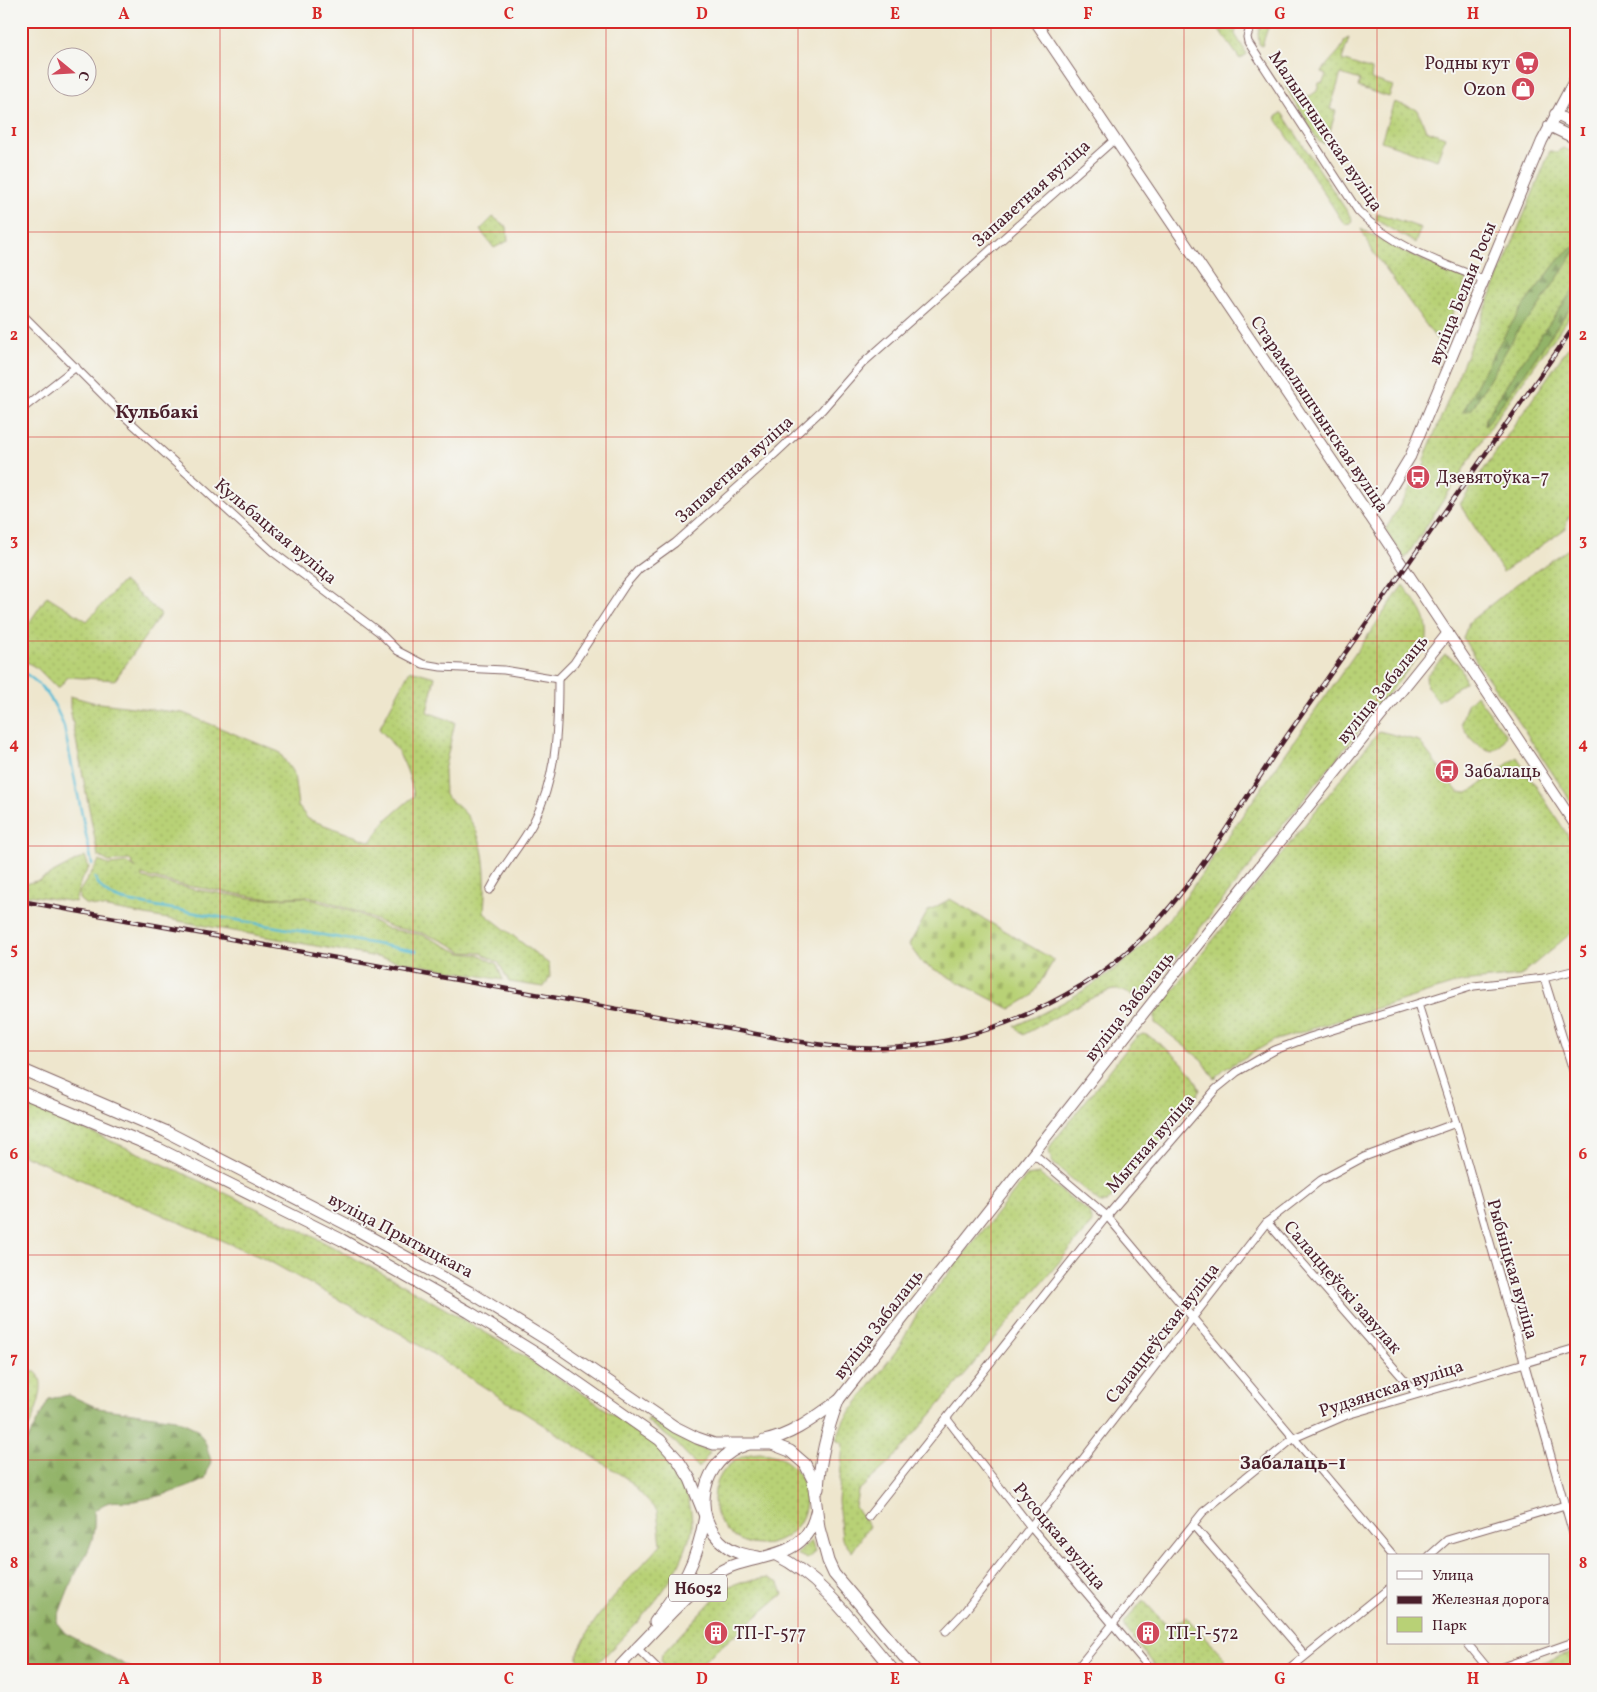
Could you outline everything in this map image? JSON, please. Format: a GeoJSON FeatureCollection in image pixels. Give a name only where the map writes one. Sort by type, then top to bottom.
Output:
{"type":"FeatureCollection","features":[{"type":"Feature","properties":{"kind":"main road","name":"Старамалышчынская вуліца"},"geometry":{"type":"LineString","coordinates":[[1036,21],[1114,140],[1369,515],[1576,826]]}},
{"type":"Feature","properties":{"kind":"main road","name":"вуліца Белыя Росы"},"geometry":{"type":"LineString","coordinates":[[1369,515],[1384,500],[1410,457],[1549,126],[1576,77]]}},
{"type":"Feature","properties":{"kind":"main road"},"geometry":{"type":"LineString","coordinates":[[1555,114],[1576,125]]}},
{"type":"Feature","properties":{"kind":"main road"},"geometry":{"type":"LineString","coordinates":[[1549,126],[1576,139]]}},
{"type":"Feature","properties":{"kind":"main road","name":"вуліца Забалаць"},"geometry":{"type":"LineString","coordinates":[[838,1401],[1448,633]]}},
{"type":"Feature","properties":{"kind":"main road","name":"вуліца Прытыцкага"},"geometry":{"type":"LineString","coordinates":[[21,1069],[165,1131],[358,1230],[554,1344],[675,1427],[714,1444],[753,1443]]}},
{"type":"Feature","properties":{"kind":"main road","name":"вуліца Прытыцкага"},"geometry":{"type":"LineString","coordinates":[[21,1092],[159,1149],[342,1240],[469,1312],[540,1356],[660,1440],[678,1460],[690,1479],[705,1516]]}},
{"type":"Feature","properties":{"kind":"main road","name":"Н6052"},"geometry":{"type":"LineString","coordinates":[[637,1648],[686,1579],[698,1552],[705,1516],[703,1500],[706,1484],[712,1469],[730,1452],[753,1443],[779,1438],[796,1430],[838,1401]]}},
{"type":"Feature","properties":{"kind":"main road","name":"Н6052"},"geometry":{"type":"LineString","coordinates":[[615,1671],[688,1597],[719,1572],[790,1549],[805,1534],[815,1515],[819,1469],[827,1429],[838,1401]]}},
{"type":"Feature","properties":{"kind":"main road","name":"Н6052"},"geometry":{"type":"LineString","coordinates":[[753,1443],[772,1444],[790,1451],[805,1464],[813,1480],[817,1501]]}},
{"type":"Feature","properties":{"kind":"main road"},"geometry":{"type":"LineString","coordinates":[[817,1501],[819,1528],[828,1561],[834,1574],[916,1671]]}},
{"type":"Feature","properties":{"kind":"main road","name":"Н6052"},"geometry":{"type":"LineString","coordinates":[[705,1516],[713,1532],[725,1545],[741,1554],[758,1557],[776,1555]]}},
{"type":"Feature","properties":{"kind":"main road"},"geometry":{"type":"LineString","coordinates":[[776,1555],[796,1564],[813,1578],[894,1671]]}},
{"type":"Feature","properties":{"kind":"street","name":"Малышчынская вуліца"},"geometry":{"type":"LineString","coordinates":[[1252,21],[1247,37],[1248,42],[1358,211],[1380,232],[1416,251],[1485,280]]}},
{"type":"Feature","properties":{"kind":"street","name":"Запаветная вуліца"},"geometry":{"type":"LineString","coordinates":[[558,679],[574,663],[626,584],[639,569],[674,543],[775,454],[822,410],[862,364],[1114,140]]}},
{"type":"Feature","properties":{"kind":"street","name":"Кульбацкая вуліца"},"geometry":{"type":"LineString","coordinates":[[21,313],[126,418],[273,552],[379,632],[398,651],[411,659],[441,667],[504,670],[558,679]]}},
{"type":"Feature","properties":{"kind":"street"},"geometry":{"type":"LineString","coordinates":[[21,410],[76,368]]}},
{"type":"Feature","properties":{"kind":"street"},"geometry":{"type":"LineString","coordinates":[[490,890],[532,825],[548,789],[557,740],[558,679]]}},
{"type":"Feature","properties":{"kind":"street","name":"Мытная вуліца"},"geometry":{"type":"LineString","coordinates":[[868,1517],[1106,1216],[1216,1090],[1237,1072],[1275,1050],[1474,986],[1544,978],[1576,970]]}},
{"type":"Feature","properties":{"kind":"street"},"geometry":{"type":"LineString","coordinates":[[1544,978],[1576,1080]]}},
{"type":"Feature","properties":{"kind":"street","name":"Рыбніцкая вуліца"},"geometry":{"type":"LineString","coordinates":[[1418,1004],[1456,1123],[1576,1544]]}},
{"type":"Feature","properties":{"kind":"street","name":"Салаццеўская вуліца"},"geometry":{"type":"LineString","coordinates":[[946,1630],[965,1611],[1267,1222],[1321,1180],[1364,1158],[1456,1123]]}},
{"type":"Feature","properties":{"kind":"street"},"geometry":{"type":"LineString","coordinates":[[1034,1154],[1106,1216],[1391,1554]]}},
{"type":"Feature","properties":{"kind":"street","name":"Салаццеўскі завулак"},"geometry":{"type":"LineString","coordinates":[[1267,1222],[1416,1393]]}},
{"type":"Feature","properties":{"kind":"street","name":"Рудзянская вуліца"},"geometry":{"type":"LineString","coordinates":[[1075,1671],[1112,1623],[1209,1506],[1294,1438],[1347,1415],[1416,1393],[1576,1348]]}},
{"type":"Feature","properties":{"kind":"street","name":"Русоцкая вуліца"},"geometry":{"type":"LineString","coordinates":[[947,1419],[1030,1526],[1152,1671]]}},
{"type":"Feature","properties":{"kind":"street"},"geometry":{"type":"LineString","coordinates":[[1431,1554],[1448,1540],[1565,1505]]}},
{"type":"Feature","properties":{"kind":"street"},"geometry":{"type":"LineString","coordinates":[[1193,1525],[1306,1655]]}},
{"type":"Feature","properties":{"kind":"street"},"geometry":{"type":"LineString","coordinates":[[1287,1671],[1387,1590]]}},
{"type":"Feature","properties":{"kind":"street"},"geometry":{"type":"LineString","coordinates":[[1467,1644],[1490,1671],[1576,1641]]}},
{"type":"Feature","properties":{"kind":"street"},"geometry":{"type":"LineString","coordinates":[[637,1648],[660,1671]]}},
{"type":"Feature","properties":{"kind":"green space"},"geometry":{"type":"Polygon","coordinates":[[[1213,21],[1239,21],[1235,34],[1247,54],[1240,59],[1213,21]]]}},
{"type":"Feature","properties":{"kind":"green space"},"geometry":{"type":"Polygon","coordinates":[[[1262,21],[1270,21],[1262,46],[1259,44],[1258,33],[1262,21]]]}},
{"type":"Feature","properties":{"kind":"green space"},"geometry":{"type":"Polygon","coordinates":[[[1349,38],[1342,60],[1372,70],[1371,79],[1393,86],[1389,97],[1358,87],[1360,80],[1341,74],[1330,109],[1336,111],[1326,144],[1319,142],[1286,87],[1294,81],[1295,91],[1301,96],[1310,96],[1317,91],[1319,83],[1323,82],[1326,75],[1322,73],[1325,68],[1341,49],[1345,40],[1349,38]]]}},
{"type":"Feature","properties":{"kind":"green space"},"geometry":{"type":"Polygon","coordinates":[[[1394,102],[1418,110],[1426,130],[1445,137],[1437,160],[1381,141],[1394,102]]]}},
{"type":"Feature","properties":{"kind":"green space"},"geometry":{"type":"Polygon","coordinates":[[[1282,113],[1352,219],[1351,223],[1344,224],[1275,117],[1282,113]]]}},
{"type":"Feature","properties":{"kind":"green space"},"geometry":{"type":"Polygon","coordinates":[[[1563,148],[1576,153],[1576,308],[1500,413],[1405,559],[1385,530],[1426,462],[1424,459],[1550,151],[1557,152],[1563,148]]]}},
{"type":"Feature","properties":{"kind":"green space"},"geometry":{"type":"Polygon","coordinates":[[[1377,213],[1421,228],[1415,243],[1376,220],[1377,213]]]}},
{"type":"Feature","properties":{"kind":"green space"},"geometry":{"type":"Polygon","coordinates":[[[493,217],[507,227],[508,241],[494,248],[480,230],[493,217]]]}},
{"type":"Feature","properties":{"kind":"green space"},"geometry":{"type":"Polygon","coordinates":[[[1361,229],[1408,254],[1467,279],[1440,344],[1373,252],[1361,229]]]}},
{"type":"Feature","properties":{"kind":"green space"},"geometry":{"type":"Polygon","coordinates":[[[1576,246],[1576,250],[1535,312],[1520,327],[1472,409],[1463,412],[1491,359],[1522,307],[1560,259],[1576,246]]]}},
{"type":"Feature","properties":{"kind":"green space"},"geometry":{"type":"Polygon","coordinates":[[[1576,286],[1576,299],[1525,373],[1485,426],[1486,418],[1514,373],[1576,286]]]}},
{"type":"Feature","properties":{"kind":"green space"},"geometry":{"type":"Polygon","coordinates":[[[1576,336],[1576,510],[1568,518],[1565,529],[1503,572],[1460,504],[1576,336]]]}},
{"type":"Feature","properties":{"kind":"green space"},"geometry":{"type":"Polygon","coordinates":[[[1576,544],[1576,809],[1478,664],[1463,638],[1469,622],[1518,583],[1576,544]]]}},
{"type":"Feature","properties":{"kind":"green space"},"geometry":{"type":"Polygon","coordinates":[[[123,581],[161,614],[115,680],[68,677],[58,689],[37,668],[21,659],[21,635],[47,596],[87,621],[123,581]]]}},
{"type":"Feature","properties":{"kind":"green space"},"geometry":{"type":"Polygon","coordinates":[[[1403,585],[1423,613],[1427,628],[1426,647],[1148,993],[1132,995],[1120,990],[1107,992],[1083,1002],[1023,1035],[1015,1026],[1053,1008],[1107,975],[1140,948],[1168,920],[1403,585]]]}},
{"type":"Feature","properties":{"kind":"green space"},"geometry":{"type":"Polygon","coordinates":[[[1445,655],[1459,665],[1465,682],[1438,701],[1427,687],[1426,676],[1445,655]]]}},
{"type":"Feature","properties":{"kind":"green space"},"geometry":{"type":"Polygon","coordinates":[[[410,670],[435,677],[427,712],[455,722],[444,771],[445,795],[466,814],[475,828],[479,839],[485,876],[484,913],[549,964],[550,977],[544,987],[509,982],[499,963],[481,953],[462,952],[448,943],[422,933],[391,927],[358,912],[309,896],[262,898],[182,885],[141,875],[143,878],[197,890],[258,899],[304,897],[357,913],[388,929],[423,935],[461,953],[480,955],[497,964],[503,980],[85,904],[79,899],[79,892],[99,861],[109,865],[128,863],[136,869],[130,860],[109,862],[98,856],[70,708],[70,696],[92,702],[183,713],[279,752],[294,774],[298,806],[308,819],[371,842],[386,820],[414,796],[409,776],[398,752],[379,729],[410,670]]]}},
{"type":"Feature","properties":{"kind":"green space"},"geometry":{"type":"Polygon","coordinates":[[[1476,695],[1506,735],[1501,745],[1492,751],[1481,747],[1473,741],[1461,723],[1467,704],[1476,695]]]}},
{"type":"Feature","properties":{"kind":"green space"},"geometry":{"type":"Polygon","coordinates":[[[1379,731],[1419,741],[1458,792],[1468,793],[1517,757],[1576,848],[1576,929],[1520,976],[1461,982],[1273,1041],[1225,1069],[1215,1079],[1202,1060],[1155,1023],[1155,1013],[1379,731]]]}},
{"type":"Feature","properties":{"kind":"green space"},"geometry":{"type":"Polygon","coordinates":[[[85,856],[89,868],[81,880],[75,902],[21,894],[21,885],[40,880],[85,856]]]}},
{"type":"Feature","properties":{"kind":"green space"},"geometry":{"type":"Polygon","coordinates":[[[950,899],[1054,960],[1032,996],[1010,1009],[922,963],[909,945],[928,911],[950,899]]]}},
{"type":"Feature","properties":{"kind":"green space"},"geometry":{"type":"Polygon","coordinates":[[[1143,1034],[1149,1036],[1179,1059],[1191,1073],[1200,1090],[1192,1105],[1107,1203],[1100,1203],[1052,1162],[1049,1151],[1051,1145],[1136,1037],[1143,1034]]]}},
{"type":"Feature","properties":{"kind":"green space"},"geometry":{"type":"Polygon","coordinates":[[[21,1103],[213,1187],[337,1249],[398,1282],[519,1353],[651,1440],[663,1451],[680,1477],[685,1487],[692,1519],[692,1529],[686,1548],[678,1566],[658,1598],[592,1669],[585,1666],[577,1658],[590,1629],[613,1598],[661,1544],[657,1511],[626,1478],[403,1335],[267,1260],[21,1154],[21,1103]]]}},
{"type":"Feature","properties":{"kind":"green space"},"geometry":{"type":"Polygon","coordinates":[[[1039,1174],[1089,1212],[1092,1223],[891,1461],[858,1491],[855,1507],[869,1526],[852,1552],[842,1539],[838,1501],[843,1444],[836,1440],[844,1420],[899,1347],[919,1310],[1027,1176],[1039,1174]]]}},
{"type":"Feature","properties":{"kind":"green space"},"geometry":{"type":"Polygon","coordinates":[[[21,1368],[36,1372],[41,1382],[41,1390],[29,1427],[21,1440],[21,1368]]]}},
{"type":"Feature","properties":{"kind":"green space"},"geometry":{"type":"Polygon","coordinates":[[[69,1395],[98,1408],[175,1419],[197,1429],[206,1444],[211,1461],[205,1479],[198,1483],[151,1498],[109,1502],[94,1511],[92,1541],[70,1586],[56,1622],[65,1633],[137,1671],[21,1671],[21,1452],[49,1399],[69,1395]]]}},
{"type":"Feature","properties":{"kind":"green space"},"geometry":{"type":"Polygon","coordinates":[[[649,1418],[679,1438],[710,1452],[699,1468],[676,1443],[647,1421],[649,1418]]]}},
{"type":"Feature","properties":{"kind":"green space"},"geometry":{"type":"Polygon","coordinates":[[[760,1453],[777,1457],[792,1467],[802,1482],[806,1499],[802,1516],[792,1531],[777,1541],[760,1545],[743,1541],[728,1531],[718,1516],[714,1499],[718,1482],[728,1467],[743,1457],[760,1453]]]}},
{"type":"Feature","properties":{"kind":"green space"},"geometry":{"type":"Polygon","coordinates":[[[811,1541],[815,1552],[807,1559],[797,1554],[811,1541]]]}},
{"type":"Feature","properties":{"kind":"green space"},"geometry":{"type":"Polygon","coordinates":[[[768,1578],[779,1583],[783,1594],[692,1671],[665,1669],[661,1660],[662,1654],[724,1588],[741,1582],[768,1578]],[[717,1626],[709,1633],[715,1641],[723,1634],[717,1626]]]}},
{"type":"Feature","properties":{"kind":"green space"},"geometry":{"type":"Polygon","coordinates":[[[1143,1600],[1168,1627],[1186,1617],[1225,1658],[1225,1666],[1219,1671],[1159,1671],[1126,1629],[1124,1623],[1143,1600]],[[1148,1626],[1141,1633],[1147,1640],[1155,1633],[1148,1626]]]}},
{"type":"Feature","properties":{"kind":"green space"},"geometry":{"type":"Polygon","coordinates":[[[1576,1652],[1576,1671],[1512,1671],[1576,1652]]]}},
{"type":"Feature","properties":{"kind":"waterway"},"geometry":{"type":"LineString","coordinates":[[21,671],[48,694],[64,727],[92,864]]}},
{"type":"Feature","properties":{"kind":"waterway"},"geometry":{"type":"LineString","coordinates":[[95,878],[108,894],[126,901],[416,951]]}},
{"type":"Feature","properties":{"kind":"railway"},"geometry":{"type":"LineString","coordinates":[[21,901],[789,1040],[849,1048],[911,1046],[937,1042],[963,1037],[1013,1020],[1084,984],[1117,960],[1147,932],[1174,901],[1200,868],[1291,730],[1576,324]]}},
{"type":"Feature","properties":{"kind":"place","name":"Родны кут"},"geometry":{"type":"Point","coordinates":[1527,63]}},
{"type":"Feature","properties":{"kind":"place","name":"Ozon"},"geometry":{"type":"Point","coordinates":[1523,89]}},
{"type":"Feature","properties":{"kind":"place","name":"Дзевятоўка–7"},"geometry":{"type":"Point","coordinates":[1418,477]}},
{"type":"Feature","properties":{"kind":"place","name":"Забалаць"},"geometry":{"type":"Point","coordinates":[1447,771]}},
{"type":"Feature","properties":{"kind":"place","name":"ТП-Г-577"},"geometry":{"type":"Point","coordinates":[716,1633]}},
{"type":"Feature","properties":{"kind":"place","name":"ТП-Г-572"},"geometry":{"type":"Point","coordinates":[1148,1633]}},
{"type":"Feature","properties":{"kind":"district","name":"Кульбакі"},"geometry":{"type":"Point","coordinates":[157,411]}},
{"type":"Feature","properties":{"kind":"district","name":"Забалаць–1"},"geometry":{"type":"Point","coordinates":[1293,1462]}}]}
